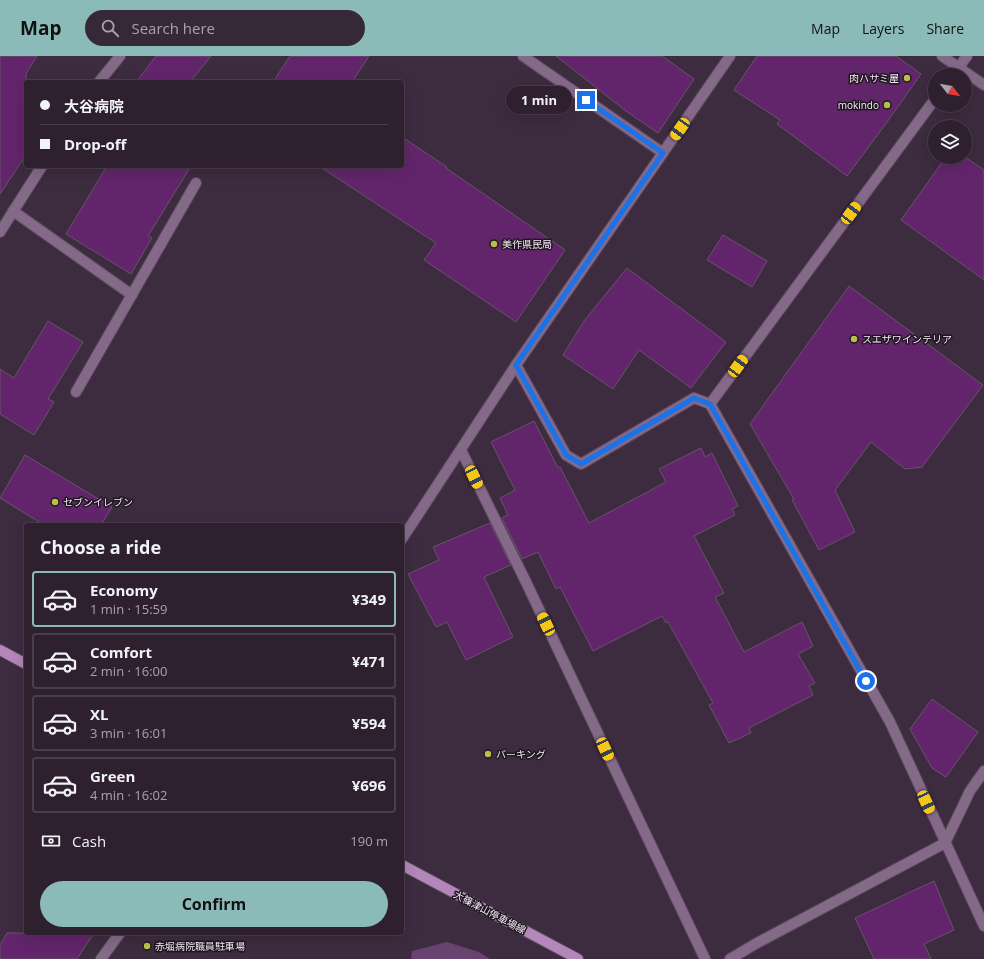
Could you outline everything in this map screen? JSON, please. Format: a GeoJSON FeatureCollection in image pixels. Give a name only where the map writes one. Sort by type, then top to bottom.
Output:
{"type":"FeatureCollection","features":[{"type":"Feature","properties":{"kind":"main road"},"geometry":{"type":"LineString","coordinates":[[0,650],[24,663]]}},
{"type":"Feature","properties":{"kind":"main road","name":"大篠津山停車場線"},"geometry":{"type":"LineString","coordinates":[[404,866],[578,959]]}},
{"type":"Feature","properties":{"kind":"street"},"geometry":{"type":"LineString","coordinates":[[101,80],[120,56]]}},
{"type":"Feature","properties":{"kind":"street"},"geometry":{"type":"LineString","coordinates":[[523,56],[663,153]]}},
{"type":"Feature","properties":{"kind":"street"},"geometry":{"type":"LineString","coordinates":[[404,536],[516,365],[730,56]]}},
{"type":"Feature","properties":{"kind":"street"},"geometry":{"type":"LineString","coordinates":[[942,56],[953,68]]}},
{"type":"Feature","properties":{"kind":"street"},"geometry":{"type":"LineString","coordinates":[[958,68],[967,56]]}},
{"type":"Feature","properties":{"kind":"street"},"geometry":{"type":"LineString","coordinates":[[972,79],[984,85]]}},
{"type":"Feature","properties":{"kind":"street"},"geometry":{"type":"LineString","coordinates":[[710,404],[928,108]]}},
{"type":"Feature","properties":{"kind":"street"},"geometry":{"type":"LineString","coordinates":[[0,232],[41,168]]}},
{"type":"Feature","properties":{"kind":"street"},"geometry":{"type":"LineString","coordinates":[[76,392],[196,183]]}},
{"type":"Feature","properties":{"kind":"street"},"geometry":{"type":"LineString","coordinates":[[12,211],[132,295]]}},
{"type":"Feature","properties":{"kind":"street"},"geometry":{"type":"LineString","coordinates":[[516,365],[566,455],[581,464],[694,398],[710,404],[890,722],[984,926]]}},
{"type":"Feature","properties":{"kind":"street"},"geometry":{"type":"LineString","coordinates":[[461,450],[526,582],[705,959]]}},
{"type":"Feature","properties":{"kind":"street"},"geometry":{"type":"LineString","coordinates":[[730,959],[764,939],[945,842],[970,791],[984,771]]}},
{"type":"Feature","properties":{"kind":"street"},"geometry":{"type":"LineString","coordinates":[[101,959],[119,935]]}},
{"type":"Feature","properties":{"kind":"shaded area"},"geometry":{"type":"Polygon","coordinates":[[[447,942],[479,952],[490,959],[411,959],[412,951],[447,942]]]}},
{"type":"Feature","properties":{"kind":"building"},"geometry":{"type":"Polygon","coordinates":[[[0,56],[37,56],[26,74],[26,80],[24,80],[24,158],[0,194],[0,56]]]}},
{"type":"Feature","properties":{"kind":"building"},"geometry":{"type":"Polygon","coordinates":[[[156,56],[211,56],[192,80],[138,80],[156,56]]]}},
{"type":"Feature","properties":{"kind":"building"},"geometry":{"type":"Polygon","coordinates":[[[290,56],[369,56],[353,80],[274,80],[290,56]]]}},
{"type":"Feature","properties":{"kind":"building"},"geometry":{"type":"Polygon","coordinates":[[[556,56],[662,56],[694,79],[658,133],[626,111],[556,56]]]}},
{"type":"Feature","properties":{"kind":"building"},"geometry":{"type":"Polygon","coordinates":[[[757,56],[896,56],[921,74],[847,176],[777,124],[780,120],[734,90],[757,56]]]}},
{"type":"Feature","properties":{"kind":"building"},"geometry":{"type":"Polygon","coordinates":[[[404,138],[565,250],[516,322],[424,260],[436,243],[322,168],[404,168],[404,138]]]}},
{"type":"Feature","properties":{"kind":"building"},"geometry":{"type":"Polygon","coordinates":[[[972,162],[984,170],[984,280],[901,220],[941,164],[972,164],[972,162]]]}},
{"type":"Feature","properties":{"kind":"building"},"geometry":{"type":"Polygon","coordinates":[[[106,168],[190,168],[148,236],[152,238],[131,274],[66,234],[106,168]]]}},
{"type":"Feature","properties":{"kind":"building"},"geometry":{"type":"Polygon","coordinates":[[[723,235],[767,261],[752,287],[707,260],[723,235]]]}},
{"type":"Feature","properties":{"kind":"building"},"geometry":{"type":"Polygon","coordinates":[[[627,268],[726,342],[691,388],[639,350],[613,389],[563,355],[584,321],[627,268]]]}},
{"type":"Feature","properties":{"kind":"building"},"geometry":{"type":"Polygon","coordinates":[[[849,286],[983,385],[922,467],[905,469],[871,442],[835,490],[855,532],[819,550],[792,500],[794,499],[750,424],[849,286]]]}},
{"type":"Feature","properties":{"kind":"building"},"geometry":{"type":"Polygon","coordinates":[[[48,321],[83,342],[48,399],[54,402],[34,435],[0,414],[0,369],[14,378],[48,321]]]}},
{"type":"Feature","properties":{"kind":"building"},"geometry":{"type":"Polygon","coordinates":[[[534,421],[589,523],[666,482],[659,469],[701,448],[705,457],[712,453],[738,506],[732,509],[735,515],[694,536],[724,593],[715,597],[744,652],[802,622],[813,646],[798,654],[815,683],[809,686],[813,695],[749,728],[751,733],[729,743],[709,705],[713,703],[668,622],[666,623],[662,616],[593,651],[560,587],[556,589],[538,552],[522,559],[502,518],[508,515],[500,498],[515,490],[491,442],[534,421]]]}},
{"type":"Feature","properties":{"kind":"building"},"geometry":{"type":"Polygon","coordinates":[[[25,455],[112,507],[102,523],[41,523],[0,498],[25,455]]]}},
{"type":"Feature","properties":{"kind":"building"},"geometry":{"type":"Polygon","coordinates":[[[490,523],[511,565],[484,577],[513,637],[466,660],[447,622],[436,627],[408,574],[439,560],[433,547],[490,523]]]}},
{"type":"Feature","properties":{"kind":"building"},"geometry":{"type":"Polygon","coordinates":[[[932,699],[978,732],[946,777],[932,768],[910,729],[932,699]]]}},
{"type":"Feature","properties":{"kind":"building"},"geometry":{"type":"Polygon","coordinates":[[[934,881],[954,930],[924,944],[931,959],[874,959],[855,918],[934,881]]]}},
{"type":"Feature","properties":{"kind":"building"},"geometry":{"type":"Polygon","coordinates":[[[7,933],[24,933],[24,935],[93,935],[77,959],[0,959],[0,945],[7,933]]]}},
{"type":"Feature","properties":{"kind":"place","name":"肉ハサミ屋"},"geometry":{"type":"Point","coordinates":[907,78]}},
{"type":"Feature","properties":{"kind":"place","name":"mokindo"},"geometry":{"type":"Point","coordinates":[887,105]}},
{"type":"Feature","properties":{"kind":"place","name":"美作県民局"},"geometry":{"type":"Point","coordinates":[494,244]}},
{"type":"Feature","properties":{"kind":"place","name":"スエザワインテリア"},"geometry":{"type":"Point","coordinates":[854,339]}},
{"type":"Feature","properties":{"kind":"place","name":"セブンイレブン"},"geometry":{"type":"Point","coordinates":[55,502]}},
{"type":"Feature","properties":{"kind":"place","name":"パーキング"},"geometry":{"type":"Point","coordinates":[488,754]}},
{"type":"Feature","properties":{"kind":"place","name":"赤堀病院職員駐車場"},"geometry":{"type":"Point","coordinates":[147,946]}},
{"type":"Feature","properties":{"kind":"route"},"geometry":{"type":"LineString","coordinates":[[586,100],[663,153],[516,365],[566,455],[581,464],[694,398],[710,404],[866,681]]}}]}
